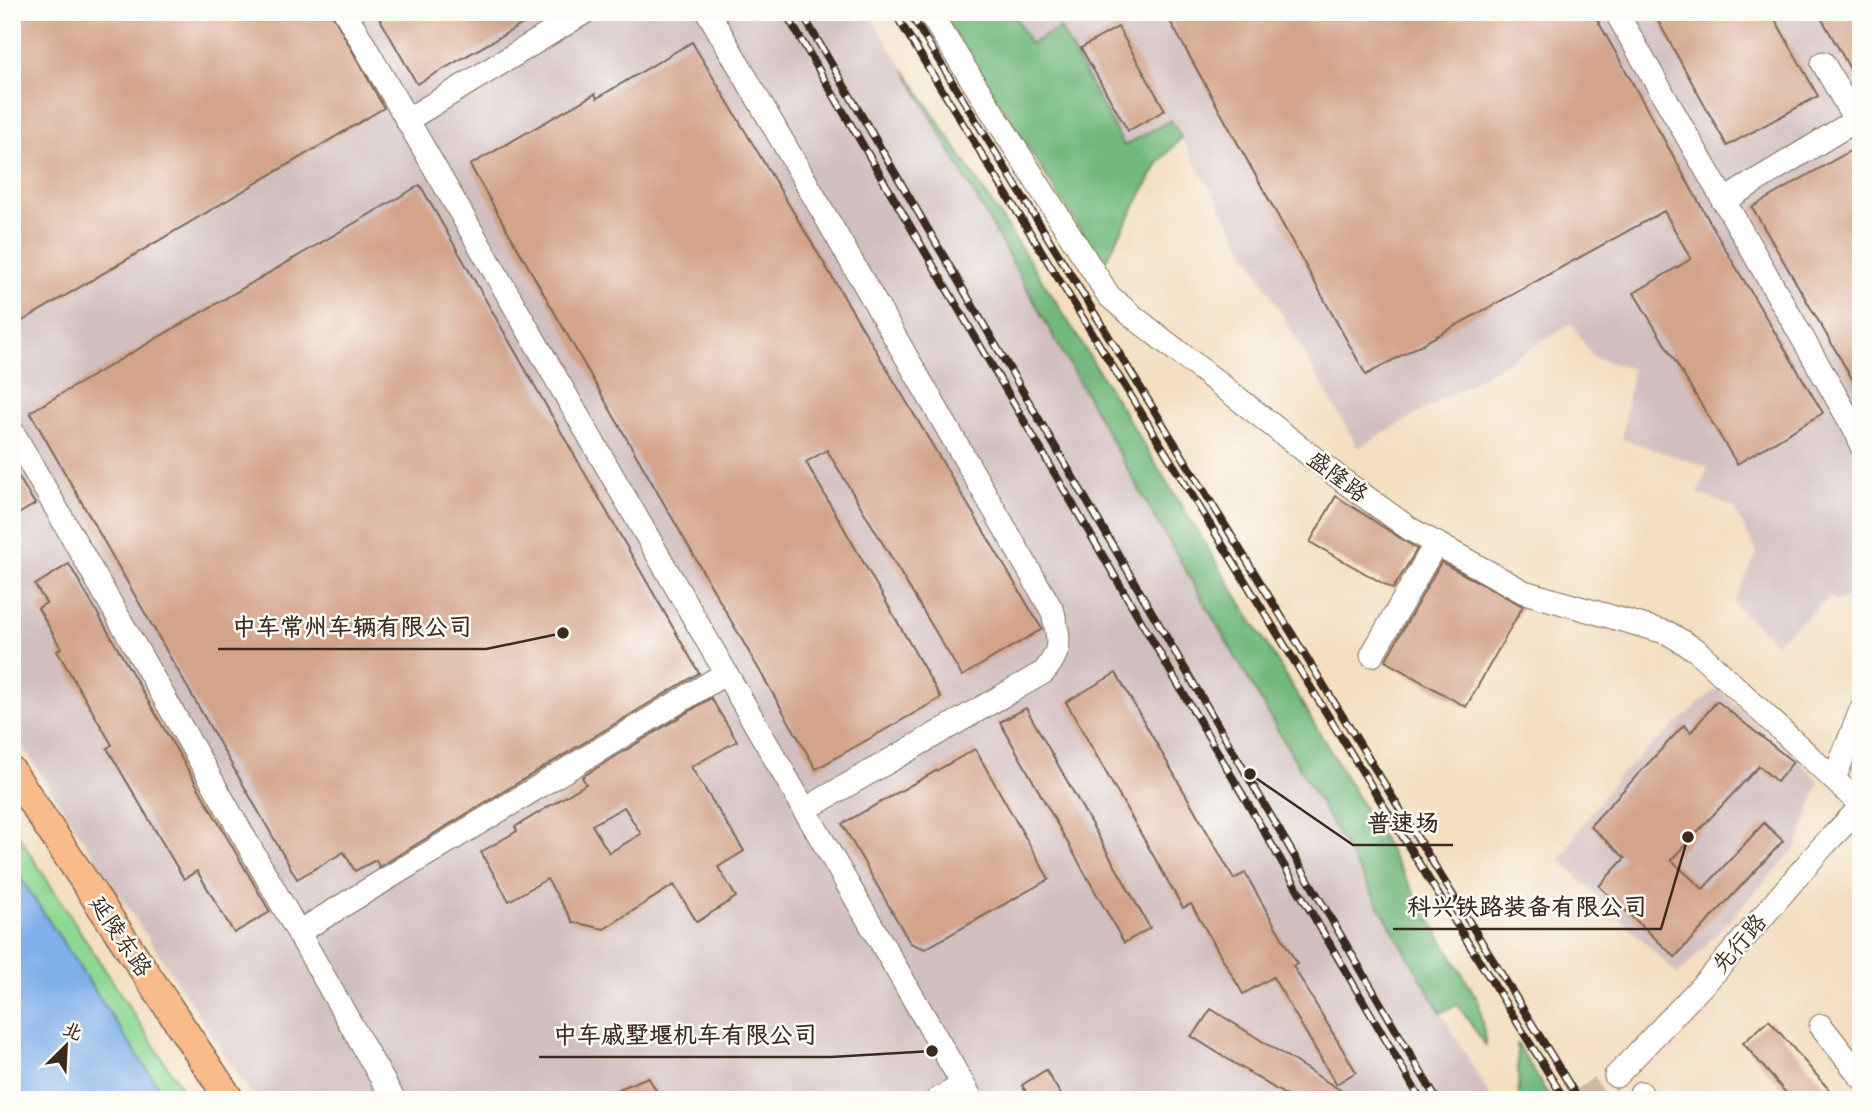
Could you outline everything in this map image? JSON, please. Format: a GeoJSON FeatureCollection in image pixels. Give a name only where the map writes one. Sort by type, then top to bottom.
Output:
{"type":"FeatureCollection","features":[{"type":"Feature","properties":{"kind":"main road","name":"延陵东路"},"geometry":{"type":"LineString","coordinates":[[12,772],[230,1100]]}},
{"type":"Feature","properties":{"kind":"main road","name":"延陵东路"},"geometry":{"type":"LineString","coordinates":[[12,804],[207,1100]]}},
{"type":"Feature","properties":{"kind":"street"},"geometry":{"type":"LineString","coordinates":[[345,12],[967,1092],[937,1100]]}},
{"type":"Feature","properties":{"kind":"street"},"geometry":{"type":"LineString","coordinates":[[407,120],[586,12]]}},
{"type":"Feature","properties":{"kind":"street"},"geometry":{"type":"LineString","coordinates":[[708,12],[1053,612],[1058,634],[1056,657],[1044,671],[804,810]]}},
{"type":"Feature","properties":{"kind":"street","name":"盛隆路"},"geometry":{"type":"LineString","coordinates":[[929,12],[1109,296],[1342,480],[1410,529],[1524,592],[1668,633],[1696,650],[1861,806]]}},
{"type":"Feature","properties":{"kind":"street"},"geometry":{"type":"LineString","coordinates":[[1616,12],[1858,435],[1861,445]]}},
{"type":"Feature","properties":{"kind":"street"},"geometry":{"type":"LineString","coordinates":[[1723,201],[1859,123],[1823,63]]}},
{"type":"Feature","properties":{"kind":"street"},"geometry":{"type":"LineString","coordinates":[[12,430],[394,1100]]}},
{"type":"Feature","properties":{"kind":"street"},"geometry":{"type":"LineString","coordinates":[[1372,654],[1436,543]]}},
{"type":"Feature","properties":{"kind":"street"},"geometry":{"type":"LineString","coordinates":[[299,932],[726,673]]}},
{"type":"Feature","properties":{"kind":"street"},"geometry":{"type":"LineString","coordinates":[[1834,779],[1861,710]]}},
{"type":"Feature","properties":{"kind":"street","name":"先行路"},"geometry":{"type":"LineString","coordinates":[[1616,1076],[1717,970],[1823,846],[1861,806]]}},
{"type":"Feature","properties":{"kind":"street"},"geometry":{"type":"LineString","coordinates":[[1821,1026],[1861,1077]]}},
{"type":"Feature","properties":{"kind":"shaded area"},"geometry":{"type":"Polygon","coordinates":[[[12,12],[867,12],[905,70],[1137,486],[1492,1100],[255,1100],[12,731],[12,12]]]}},
{"type":"Feature","properties":{"kind":"shaded area"},"geometry":{"type":"Polygon","coordinates":[[[1013,12],[1861,12],[1861,643],[1850,643],[1852,598],[1834,601],[1830,597],[1775,643],[1733,604],[1757,553],[1734,508],[1698,493],[1708,467],[1622,439],[1632,369],[1593,357],[1572,324],[1358,448],[1172,121],[1124,147],[1060,28],[1030,44],[1013,12]]]}},
{"type":"Feature","properties":{"kind":"shaded area"},"geometry":{"type":"Polygon","coordinates":[[[1717,688],[1820,781],[1797,847],[1678,975],[1560,860],[1618,776],[1717,688]]]}},
{"type":"Feature","properties":{"kind":"green space"},"geometry":{"type":"Polygon","coordinates":[[[941,12],[1013,12],[1030,44],[1060,28],[1124,146],[1171,120],[1181,138],[1159,162],[1103,265],[941,12]]]}},
{"type":"Feature","properties":{"kind":"green space"},"geometry":{"type":"Polygon","coordinates":[[[905,70],[1055,300],[1281,668],[1479,1002],[1486,1046],[1457,1004],[1441,1013],[1137,486],[905,70]]]}},
{"type":"Feature","properties":{"kind":"green space"},"geometry":{"type":"Polygon","coordinates":[[[12,826],[189,1100],[152,1100],[12,891],[12,826]]]}},
{"type":"Feature","properties":{"kind":"green space"},"geometry":{"type":"Polygon","coordinates":[[[1517,1043],[1551,1100],[1519,1100],[1517,1043]]]}},
{"type":"Feature","properties":{"kind":"water"},"geometry":{"type":"Polygon","coordinates":[[[12,865],[167,1100],[12,1100],[12,865]]]}},
{"type":"Feature","properties":{"kind":"building"},"geometry":{"type":"Polygon","coordinates":[[[12,12],[331,12],[384,108],[12,327],[12,12]]]}},
{"type":"Feature","properties":{"kind":"building"},"geometry":{"type":"Polygon","coordinates":[[[376,12],[544,12],[417,84],[376,12]]]}},
{"type":"Feature","properties":{"kind":"building"},"geometry":{"type":"Polygon","coordinates":[[[1165,12],[1593,12],[1721,242],[1823,413],[1737,464],[1634,293],[1691,259],[1664,211],[1366,375],[1165,12]]]}},
{"type":"Feature","properties":{"kind":"building"},"geometry":{"type":"Polygon","coordinates":[[[1653,12],[1771,12],[1818,96],[1727,146],[1653,12]]]}},
{"type":"Feature","properties":{"kind":"building"},"geometry":{"type":"Polygon","coordinates":[[[1818,12],[1861,12],[1861,88],[1818,12]]]}},
{"type":"Feature","properties":{"kind":"building"},"geometry":{"type":"Polygon","coordinates":[[[1118,27],[1165,110],[1128,131],[1081,48],[1118,27]]]}},
{"type":"Feature","properties":{"kind":"building"},"geometry":{"type":"Polygon","coordinates":[[[692,42],[1042,629],[962,676],[827,450],[806,462],[941,698],[816,769],[470,165],[595,94],[597,98],[692,42]]]}},
{"type":"Feature","properties":{"kind":"building"},"geometry":{"type":"Polygon","coordinates":[[[1850,151],[1861,170],[1861,394],[1752,207],[1850,151]]]}},
{"type":"Feature","properties":{"kind":"building"},"geometry":{"type":"Polygon","coordinates":[[[420,185],[699,673],[379,867],[376,860],[355,871],[344,852],[297,879],[30,412],[420,185]]]}},
{"type":"Feature","properties":{"kind":"building"},"geometry":{"type":"Polygon","coordinates":[[[12,466],[35,504],[12,518],[12,466]]]}},
{"type":"Feature","properties":{"kind":"building"},"geometry":{"type":"Polygon","coordinates":[[[1336,496],[1417,549],[1393,589],[1310,542],[1336,496]]]}},
{"type":"Feature","properties":{"kind":"building"},"geometry":{"type":"Polygon","coordinates":[[[1441,562],[1523,606],[1466,707],[1385,661],[1441,562]]]}},
{"type":"Feature","properties":{"kind":"building"},"geometry":{"type":"Polygon","coordinates":[[[69,564],[270,912],[234,933],[197,871],[184,879],[107,748],[112,745],[57,651],[61,648],[38,608],[46,603],[35,585],[69,564]]]}},
{"type":"Feature","properties":{"kind":"building"},"geometry":{"type":"Polygon","coordinates":[[[1116,673],[1234,879],[1245,873],[1297,964],[1293,966],[1356,1072],[1336,1084],[1273,977],[1243,994],[1191,904],[1183,908],[1066,702],[1116,673]]]}},
{"type":"Feature","properties":{"kind":"building"},"geometry":{"type":"Polygon","coordinates":[[[711,698],[737,741],[691,767],[744,851],[718,867],[736,897],[697,922],[674,885],[604,929],[573,922],[547,879],[509,901],[481,852],[517,831],[515,827],[586,784],[582,777],[711,698]],[[624,807],[592,825],[609,853],[641,834],[624,807]]]}},
{"type":"Feature","properties":{"kind":"building"},"geometry":{"type":"Polygon","coordinates":[[[1717,701],[1793,762],[1777,782],[1759,766],[1671,860],[1703,889],[1764,823],[1783,841],[1675,957],[1599,886],[1625,858],[1590,826],[1684,725],[1691,732],[1717,701]]]}},
{"type":"Feature","properties":{"kind":"building"},"geometry":{"type":"Polygon","coordinates":[[[1026,708],[1150,928],[1124,943],[1000,722],[1026,708]]]}},
{"type":"Feature","properties":{"kind":"building"},"geometry":{"type":"Polygon","coordinates":[[[975,749],[1049,879],[925,949],[910,943],[842,824],[975,749]]]}},
{"type":"Feature","properties":{"kind":"building"},"geometry":{"type":"Polygon","coordinates":[[[1211,1009],[1356,1100],[1293,1100],[1191,1036],[1211,1009]]]}},
{"type":"Feature","properties":{"kind":"building"},"geometry":{"type":"Polygon","coordinates":[[[1769,1020],[1838,1100],[1792,1100],[1743,1043],[1769,1020]]]}},
{"type":"Feature","properties":{"kind":"building"},"geometry":{"type":"Polygon","coordinates":[[[1046,1070],[1064,1100],[1031,1100],[1022,1085],[1046,1070]]]}},
{"type":"Feature","properties":{"kind":"building"},"geometry":{"type":"Polygon","coordinates":[[[648,1077],[662,1100],[593,1100],[648,1077]]]}},
{"type":"Feature","properties":{"kind":"tunnel"},"geometry":{"type":"LineString","coordinates":[[1582,1100],[1616,1076]]}},
{"type":"Feature","properties":{"kind":"railway"},"geometry":{"type":"LineString","coordinates":[[785,12],[1421,1100]]}},
{"type":"Feature","properties":{"kind":"railway"},"geometry":{"type":"LineString","coordinates":[[801,12],[1437,1100]]}},
{"type":"Feature","properties":{"kind":"railway"},"geometry":{"type":"LineString","coordinates":[[894,12],[1565,1100]]}},
{"type":"Feature","properties":{"kind":"railway"},"geometry":{"type":"LineString","coordinates":[[909,12],[1579,1100]]}},
{"type":"Feature","properties":{"kind":"place","name":"中车常州车辆有限公司"},"geometry":{"type":"Point","coordinates":[563,633]}},
{"type":"Feature","properties":{"kind":"place","name":"普速场"},"geometry":{"type":"Point","coordinates":[1250,774]}},
{"type":"Feature","properties":{"kind":"place","name":"科兴铁路装备有限公司"},"geometry":{"type":"Point","coordinates":[1688,837]}},
{"type":"Feature","properties":{"kind":"place","name":"中车戚墅堰机车有限公司"},"geometry":{"type":"Point","coordinates":[932,1051]}}]}
